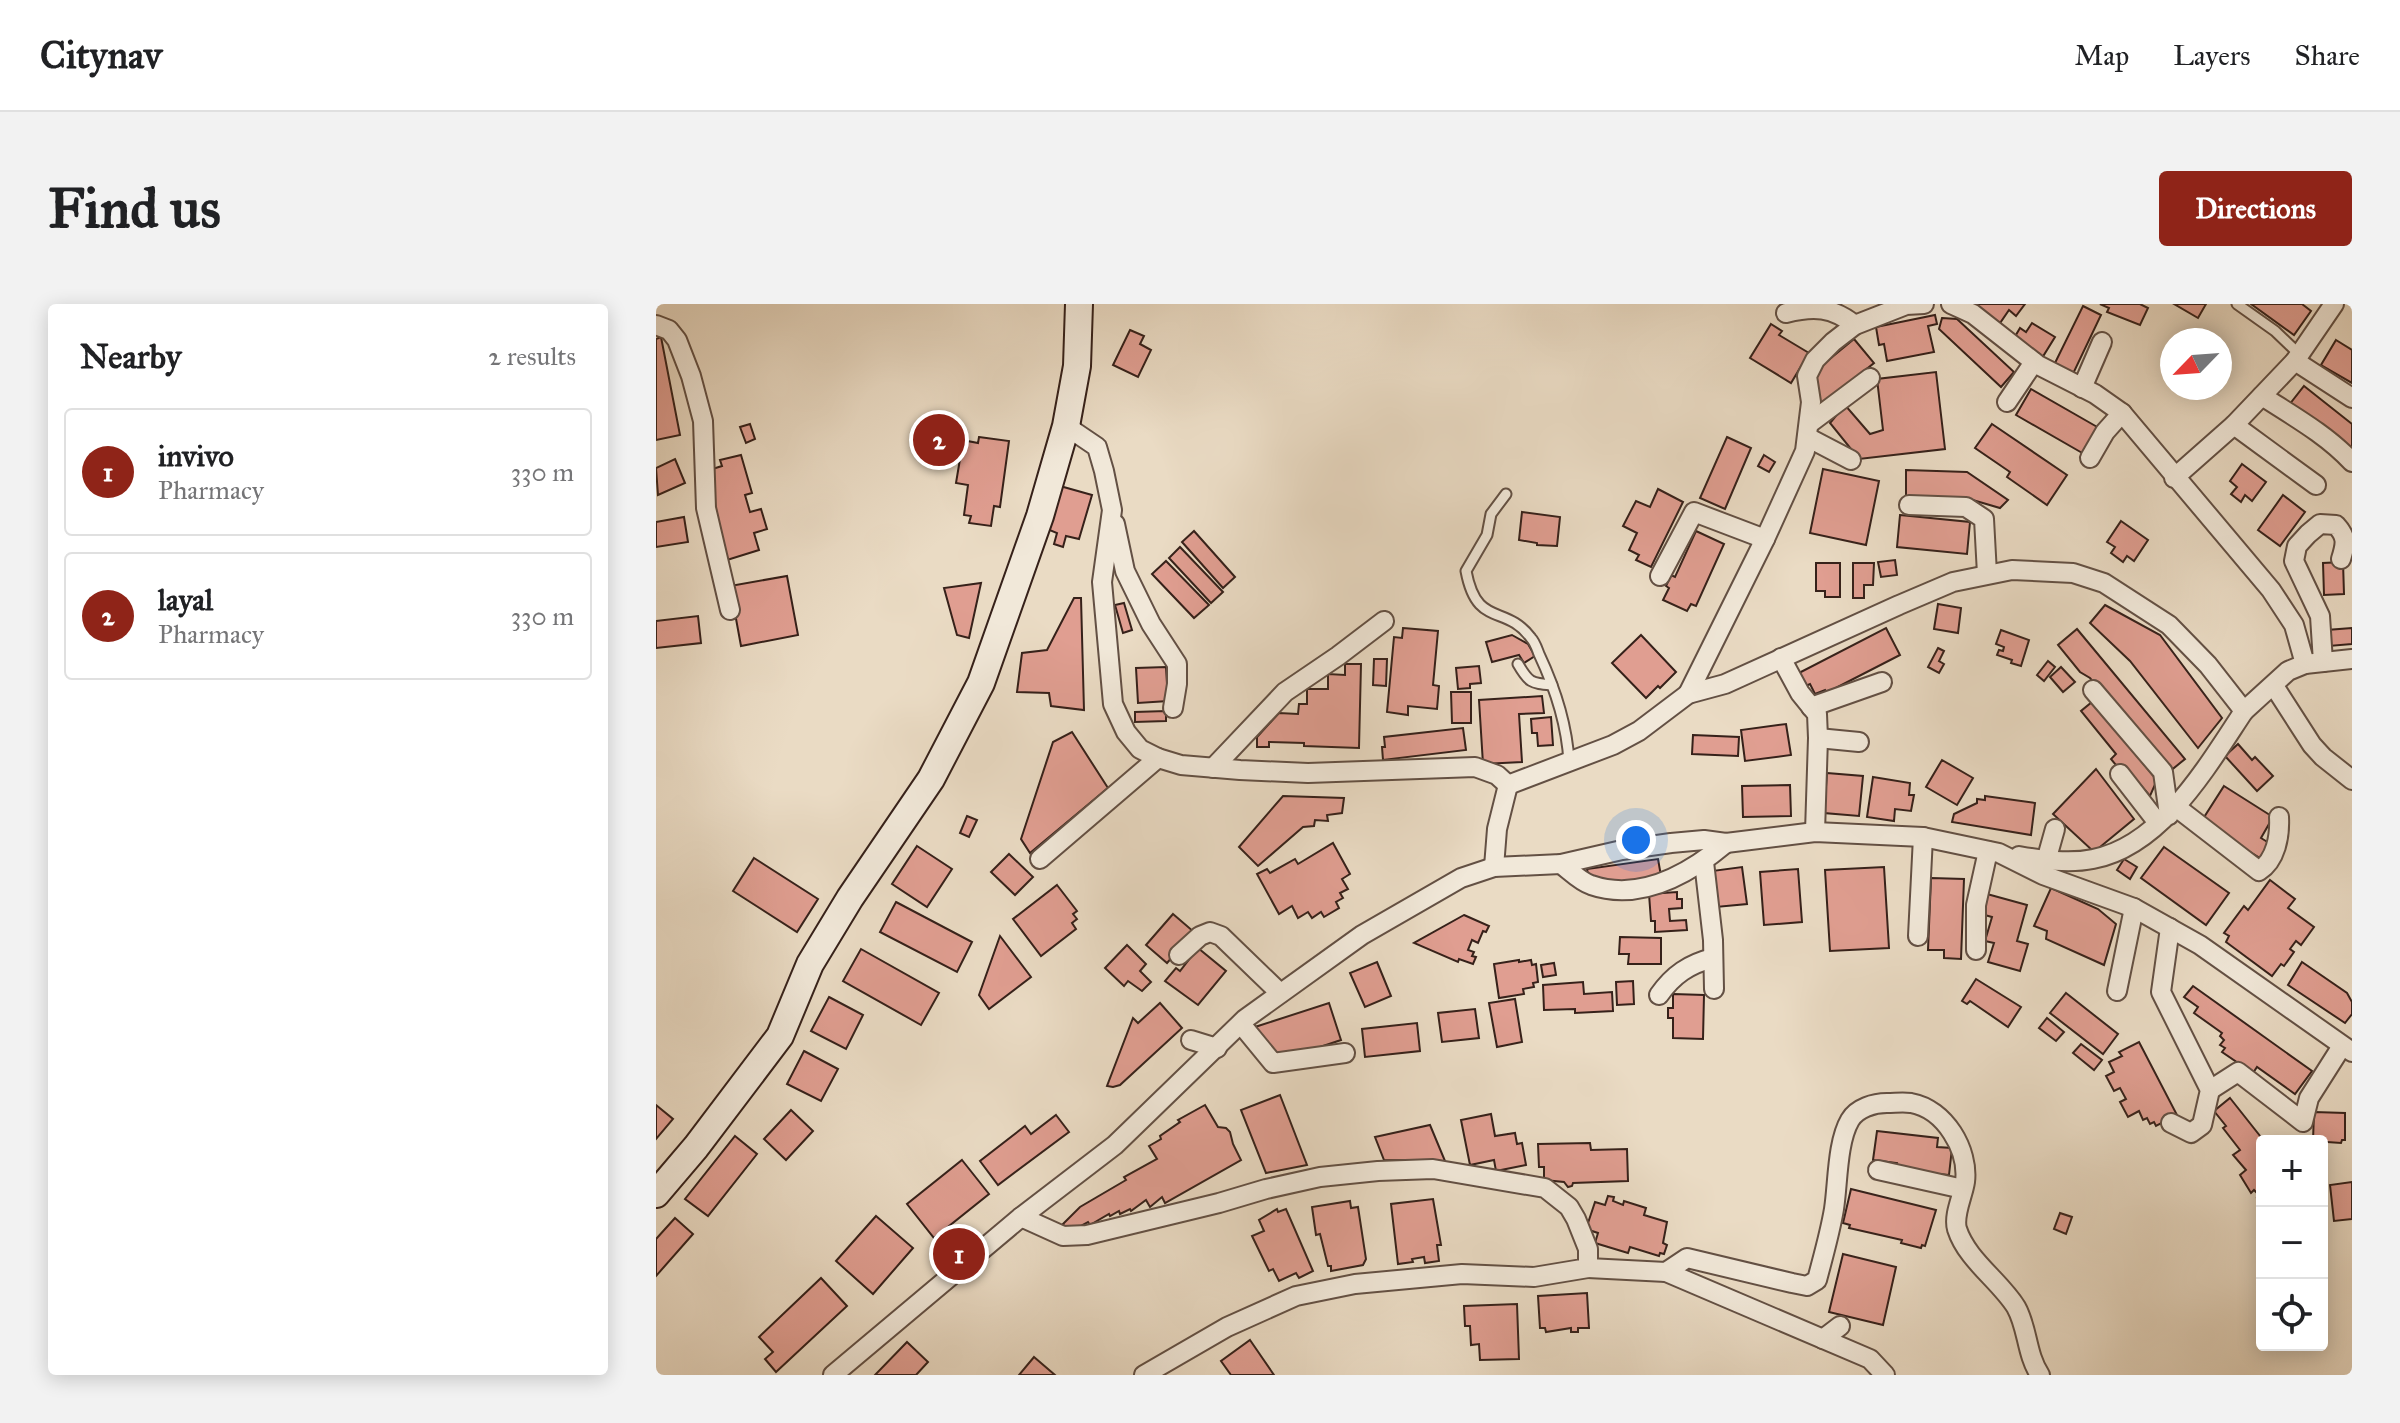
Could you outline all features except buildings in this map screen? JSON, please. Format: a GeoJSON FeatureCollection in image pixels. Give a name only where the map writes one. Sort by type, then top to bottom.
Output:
{"type":"FeatureCollection","features":[{"type":"Feature","properties":{"kind":"main road"},"geometry":{"type":"LineString","coordinates":[[656,1194],[696,1147],[780,1036],[810,964],[850,898],[931,779],[981,683],[1040,516],[1066,426],[1077,366],[1079,304]]}},
{"type":"Feature","properties":{"kind":"street"},"geometry":{"type":"LineString","coordinates":[[1855,325],[1864,304]]}},
{"type":"Feature","properties":{"kind":"street"},"geometry":{"type":"LineString","coordinates":[[1688,694],[1805,451],[1811,402],[1807,376],[1815,360],[1855,325],[1906,305],[1924,304]]}},
{"type":"Feature","properties":{"kind":"street"},"geometry":{"type":"LineString","coordinates":[[1951,304],[1973,314],[2034,362],[2095,394],[2122,413],[2174,478],[2211,506],[2294,625],[2314,663]]}},
{"type":"Feature","properties":{"kind":"street"},"geometry":{"type":"LineString","coordinates":[[2174,478],[2234,425],[2298,358],[2334,304]]}},
{"type":"Feature","properties":{"kind":"street"},"geometry":{"type":"LineString","coordinates":[[1786,313],[1799,309],[1819,309],[1840,313],[1855,325]]}},
{"type":"Feature","properties":{"kind":"street"},"geometry":{"type":"LineString","coordinates":[[656,325],[669,330],[677,340],[703,421],[706,508],[730,610]]}},
{"type":"Feature","properties":{"kind":"street"},"geometry":{"type":"LineString","coordinates":[[2082,388],[2102,342]]}},
{"type":"Feature","properties":{"kind":"street"},"geometry":{"type":"LineString","coordinates":[[2298,358],[2352,398]]}},
{"type":"Feature","properties":{"kind":"street"},"geometry":{"type":"LineString","coordinates":[[2007,402],[2034,362]]}},
{"type":"Feature","properties":{"kind":"street"},"geometry":{"type":"LineString","coordinates":[[1808,430],[1870,378]]}},
{"type":"Feature","properties":{"kind":"street"},"geometry":{"type":"LineString","coordinates":[[2262,396],[2302,421],[2352,462]]}},
{"type":"Feature","properties":{"kind":"street"},"geometry":{"type":"LineString","coordinates":[[2090,458],[2105,432],[2122,413]]}},
{"type":"Feature","properties":{"kind":"street"},"geometry":{"type":"LineString","coordinates":[[2234,425],[2316,485]]}},
{"type":"Feature","properties":{"kind":"street"},"geometry":{"type":"LineString","coordinates":[[1066,426],[1097,447],[1125,571],[1151,624],[1177,664],[1173,708]]}},
{"type":"Feature","properties":{"kind":"street"},"geometry":{"type":"LineString","coordinates":[[1808,430],[1851,460]]}},
{"type":"Feature","properties":{"kind":"street"},"geometry":{"type":"LineString","coordinates":[[1909,505],[1966,507],[1984,519],[1987,574]]}},
{"type":"Feature","properties":{"kind":"street"},"geometry":{"type":"LineString","coordinates":[[1112,510],[1102,582],[1113,704],[1126,732],[1140,749],[1181,765],[1213,768],[1308,773],[1475,767],[1497,775],[1508,785]]}},
{"type":"Feature","properties":{"kind":"street"},"geometry":{"type":"LineString","coordinates":[[1660,576],[1694,512],[1765,539]]}},
{"type":"Feature","properties":{"kind":"street"},"geometry":{"type":"LineString","coordinates":[[2314,663],[2320,616],[2294,561],[2297,546],[2320,524],[2336,525],[2345,535],[2346,545],[2341,559]]}},
{"type":"Feature","properties":{"kind":"street"},"geometry":{"type":"LineString","coordinates":[[1508,785],[1602,750],[1639,731],[1688,694],[1725,684],[1953,582],[2012,570],[2073,573],[2104,583],[2169,625],[2208,665],[2244,711]]}},
{"type":"Feature","properties":{"kind":"street"},"geometry":{"type":"LineString","coordinates":[[1213,768],[1285,692],[1384,621]]}},
{"type":"Feature","properties":{"kind":"street"},"geometry":{"type":"LineString","coordinates":[[1781,658],[1800,693],[1817,714],[1815,832]]}},
{"type":"Feature","properties":{"kind":"street"},"geometry":{"type":"LineString","coordinates":[[833,1375],[1021,1217],[1115,1145],[1241,1024],[1280,993],[1362,935],[1461,878],[1494,867],[1561,864],[1671,843],[1704,840],[1726,843],[1815,832],[1923,837],[2046,861],[2105,857],[2130,844],[2167,815],[2208,766],[2244,711],[2288,671],[2314,663],[2352,659]]}},
{"type":"Feature","properties":{"kind":"street"},"geometry":{"type":"LineString","coordinates":[[1811,707],[1882,682]]}},
{"type":"Feature","properties":{"kind":"street"},"geometry":{"type":"LineString","coordinates":[[2274,686],[2312,745],[2352,780]]}},
{"type":"Feature","properties":{"kind":"street"},"geometry":{"type":"LineString","coordinates":[[2093,690],[2163,772],[2167,815]]}},
{"type":"Feature","properties":{"kind":"street"},"geometry":{"type":"LineString","coordinates":[[1818,738],[1859,742]]}},
{"type":"Feature","properties":{"kind":"street"},"geometry":{"type":"LineString","coordinates":[[1040,859],[1158,758]]}},
{"type":"Feature","properties":{"kind":"street"},"geometry":{"type":"LineString","coordinates":[[2120,774],[2167,815],[2259,871],[2274,853],[2280,831],[2279,817]]}},
{"type":"Feature","properties":{"kind":"street"},"geometry":{"type":"LineString","coordinates":[[1494,867],[1497,829],[1508,785]]}},
{"type":"Feature","properties":{"kind":"street"},"geometry":{"type":"LineString","coordinates":[[2046,861],[2055,829]]}},
{"type":"Feature","properties":{"kind":"street"},"geometry":{"type":"LineString","coordinates":[[1918,936],[1923,837]]}},
{"type":"Feature","properties":{"kind":"street"},"geometry":{"type":"LineString","coordinates":[[1561,864],[1589,885],[1631,892],[1659,884],[1704,862],[1726,843]]}},
{"type":"Feature","properties":{"kind":"street"},"geometry":{"type":"LineString","coordinates":[[1994,852],[2043,875],[2134,908],[2170,928],[2200,945],[2347,1049],[2309,1098],[2303,1122],[2238,1072],[2210,1090]]}},
{"type":"Feature","properties":{"kind":"street"},"geometry":{"type":"LineString","coordinates":[[1976,950],[1976,905],[1994,852]]}},
{"type":"Feature","properties":{"kind":"street"},"geometry":{"type":"LineString","coordinates":[[1704,862],[1714,989]]}},
{"type":"Feature","properties":{"kind":"street"},"geometry":{"type":"LineString","coordinates":[[2117,991],[2134,908]]}},
{"type":"Feature","properties":{"kind":"street"},"geometry":{"type":"LineString","coordinates":[[2170,928],[2161,992],[2210,1090],[2202,1125],[2191,1133],[2171,1123]]}},
{"type":"Feature","properties":{"kind":"street"},"geometry":{"type":"LineString","coordinates":[[1179,955],[1200,936],[1210,932],[1221,936],[1280,993]]}},
{"type":"Feature","properties":{"kind":"street"},"geometry":{"type":"LineString","coordinates":[[1659,995],[1684,968],[1713,958]]}},
{"type":"Feature","properties":{"kind":"street"},"geometry":{"type":"LineString","coordinates":[[1241,1024],[1273,1063],[1345,1053]]}},
{"type":"Feature","properties":{"kind":"street"},"geometry":{"type":"LineString","coordinates":[[1191,1040],[1217,1048]]}},
{"type":"Feature","properties":{"kind":"street"},"geometry":{"type":"LineString","coordinates":[[1666,1272],[1687,1258],[1807,1286],[1817,1280],[1833,1214],[1842,1149],[1852,1116],[1879,1103],[1912,1103],[1930,1111],[1956,1139],[1965,1159],[1956,1226],[1963,1242],[2015,1306],[2023,1324],[2030,1356],[2040,1375]]}},
{"type":"Feature","properties":{"kind":"street"},"geometry":{"type":"LineString","coordinates":[[1021,1217],[1063,1236],[1087,1235],[1320,1177],[1433,1169],[1545,1188],[1569,1207],[1576,1219],[1588,1249],[1588,1268]]}},
{"type":"Feature","properties":{"kind":"street"},"geometry":{"type":"LineString","coordinates":[[1878,1170],[1963,1189]]}},
{"type":"Feature","properties":{"kind":"street"},"geometry":{"type":"LineString","coordinates":[[1144,1375],[1227,1327],[1296,1296],[1355,1284],[1462,1274],[1534,1277],[1588,1268],[1666,1272],[1870,1359],[1885,1375]]}},
{"type":"Feature","properties":{"kind":"street"},"geometry":{"type":"LineString","coordinates":[[1823,1339],[1840,1326]]}},
{"type":"Feature","properties":{"kind":"lane"},"geometry":{"type":"LineString","coordinates":[[2237,304],[2275,331],[2298,358]]}},
{"type":"Feature","properties":{"kind":"lane"},"geometry":{"type":"LineString","coordinates":[[1506,494],[1491,514],[1487,535],[1466,571],[1469,590],[1482,609],[1511,621],[1531,637],[1552,685],[1568,739],[1569,762]]}},
{"type":"Feature","properties":{"kind":"lane"},"geometry":{"type":"LineString","coordinates":[[1518,664],[1533,683],[1552,685]]}},
{"type":"Feature","properties":{"kind":"place","name":"layal"},"geometry":{"type":"Point","coordinates":[939,440]}},
{"type":"Feature","properties":{"kind":"place","name":"invivo"},"geometry":{"type":"Point","coordinates":[959,1254]}}]}
